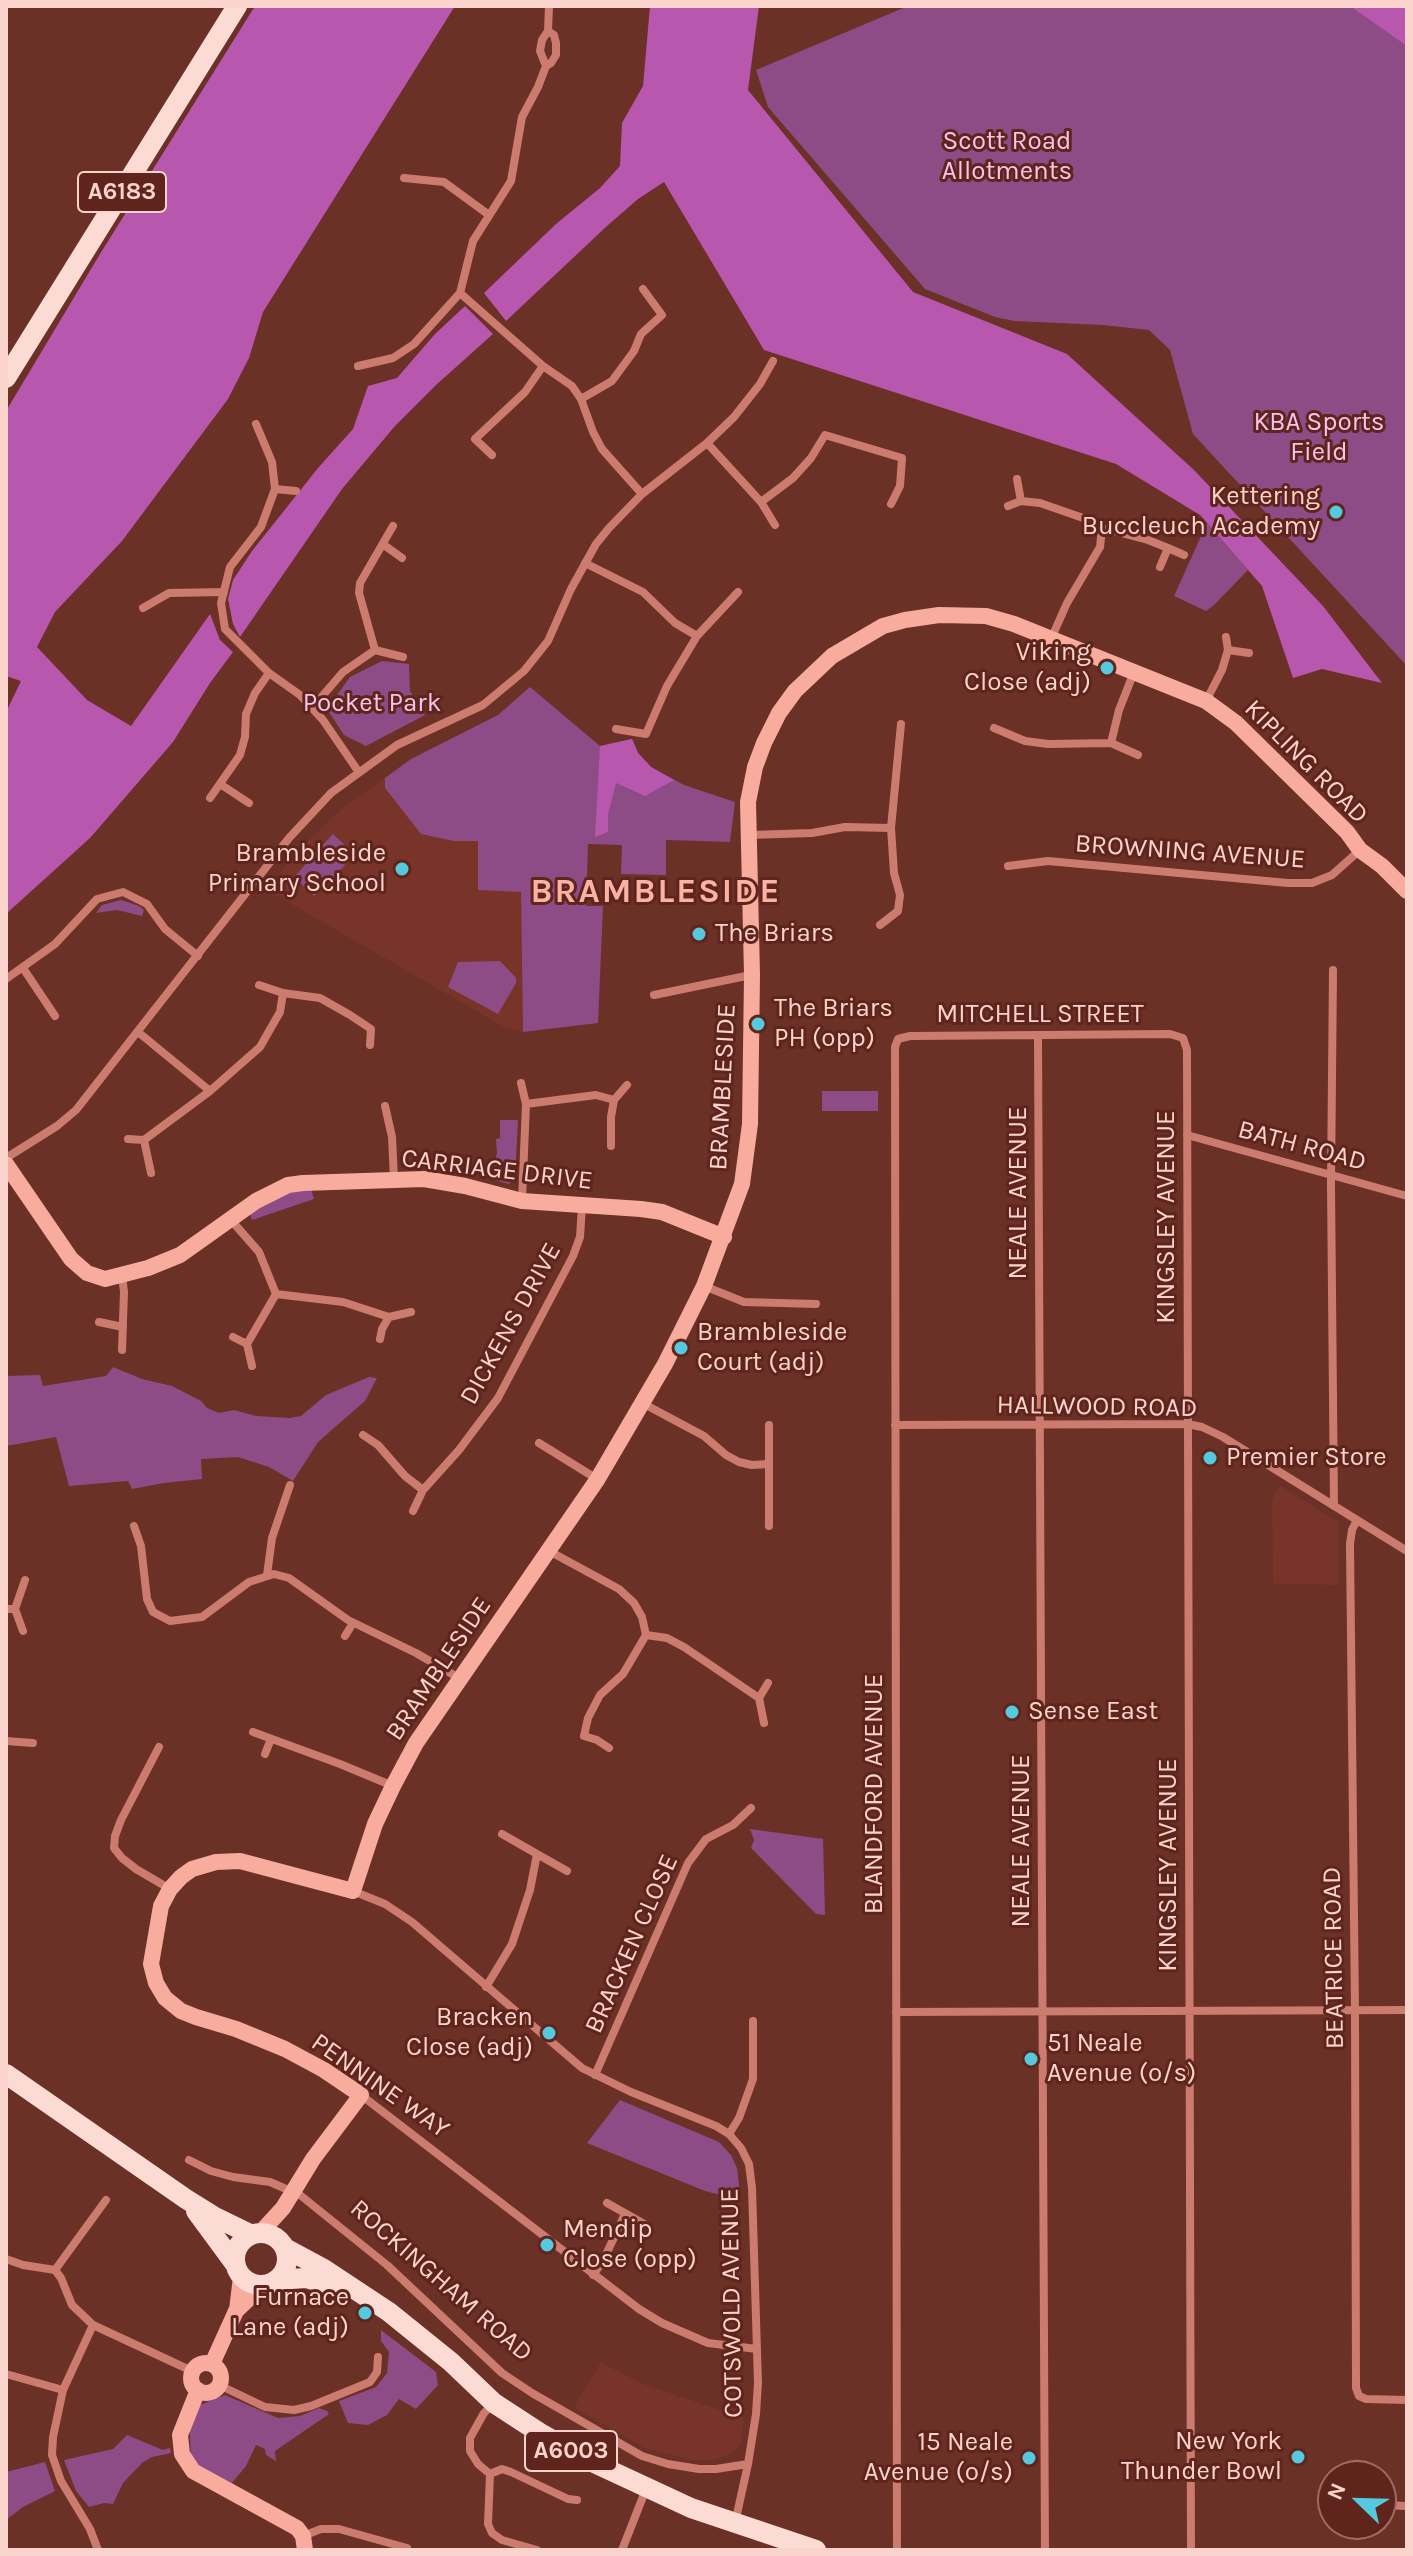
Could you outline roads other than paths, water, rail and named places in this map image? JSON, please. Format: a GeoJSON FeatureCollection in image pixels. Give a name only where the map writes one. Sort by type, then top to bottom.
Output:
{"type":"FeatureCollection","features":[{"type":"Feature","properties":{"kind":"main road","name":"A6183"},"geometry":{"type":"LineString","coordinates":[[6,378],[237,6]]}},
{"type":"Feature","properties":{"kind":"main road"},"geometry":{"type":"LineString","coordinates":[[6,2074],[215,2217],[256,2233],[276,2237],[283,2245],[286,2266],[269,2283],[247,2282],[186,2199]]}},
{"type":"Feature","properties":{"kind":"main road"},"geometry":{"type":"LineString","coordinates":[[238,2271],[237,2246],[256,2233]]}},
{"type":"Feature","properties":{"kind":"main road","name":"A6003"},"geometry":{"type":"LineString","coordinates":[[283,2245],[389,2312],[451,2362],[494,2403],[576,2454],[646,2489],[807,2549]]}},
{"type":"Feature","properties":{"kind":"main road","name":"A6003"},"geometry":{"type":"LineString","coordinates":[[269,2283],[306,2278],[360,2293]]}},
{"type":"Feature","properties":{"kind":"street"},"geometry":{"type":"LineString","coordinates":[[546,66],[541,45],[548,31],[549,6]]}},
{"type":"Feature","properties":{"kind":"street"},"geometry":{"type":"LineString","coordinates":[[358,366],[393,358],[414,344],[460,293],[473,241],[511,181],[522,117],[546,66],[554,59],[554,35],[548,31]]}},
{"type":"Feature","properties":{"kind":"street"},"geometry":{"type":"LineString","coordinates":[[404,178],[444,182],[489,215]]}},
{"type":"Feature","properties":{"kind":"street"},"geometry":{"type":"LineString","coordinates":[[581,399],[612,381],[634,351],[641,334],[662,315],[643,289]]}},
{"type":"Feature","properties":{"kind":"street"},"geometry":{"type":"LineString","coordinates":[[460,293],[543,366],[572,386],[581,399],[602,449],[642,494]]}},
{"type":"Feature","properties":{"kind":"street"},"geometry":{"type":"LineString","coordinates":[[6,1158],[57,1126],[76,1110],[310,813],[358,771],[416,735],[483,705],[524,671],[555,628],[585,563],[609,528],[642,494],[707,443],[734,417],[760,384],[773,361]]}},
{"type":"Feature","properties":{"kind":"street"},"geometry":{"type":"LineString","coordinates":[[492,455],[475,439],[525,392],[543,366]]}},
{"type":"Feature","properties":{"kind":"street"},"geometry":{"type":"LineString","coordinates":[[256,424],[272,462],[275,489],[261,527],[230,567],[221,603],[225,629],[269,673],[300,695],[323,720],[358,771]]}},
{"type":"Feature","properties":{"kind":"street"},"geometry":{"type":"LineString","coordinates":[[761,502],[793,478],[811,458],[825,435],[902,458],[900,486],[891,504]]}},
{"type":"Feature","properties":{"kind":"street"},"geometry":{"type":"LineString","coordinates":[[707,443],[761,502],[775,525]]}},
{"type":"Feature","properties":{"kind":"street"},"geometry":{"type":"LineString","coordinates":[[1017,479],[1021,501]]}},
{"type":"Feature","properties":{"kind":"street"},"geometry":{"type":"LineString","coordinates":[[275,489],[296,491]]}},
{"type":"Feature","properties":{"kind":"street"},"geometry":{"type":"LineString","coordinates":[[1008,506],[1021,501],[1040,503],[1089,520],[1102,528],[1148,540],[1184,555]]}},
{"type":"Feature","properties":{"kind":"street"},"geometry":{"type":"LineString","coordinates":[[375,650],[359,593],[360,583],[393,526]]}},
{"type":"Feature","properties":{"kind":"street"},"geometry":{"type":"LineString","coordinates":[[1051,639],[1067,603],[1100,547],[1102,528]]}},
{"type":"Feature","properties":{"kind":"street"},"geometry":{"type":"LineString","coordinates":[[384,545],[402,558]]}},
{"type":"Feature","properties":{"kind":"street"},"geometry":{"type":"LineString","coordinates":[[1160,567],[1168,548]]}},
{"type":"Feature","properties":{"kind":"street"},"geometry":{"type":"LineString","coordinates":[[585,563],[643,592],[675,623],[697,636]]}},
{"type":"Feature","properties":{"kind":"street"},"geometry":{"type":"LineString","coordinates":[[143,608],[169,593],[224,592]]}},
{"type":"Feature","properties":{"kind":"street"},"geometry":{"type":"LineString","coordinates":[[645,745],[646,734],[667,686],[697,636],[738,592]]}},
{"type":"Feature","properties":{"kind":"street","name":"BRAMBLESIDE"},"geometry":{"type":"LineString","coordinates":[[353,1891],[375,1824],[428,1724],[597,1480],[644,1404],[704,1286],[724,1237],[742,1184],[748,1148],[752,975],[748,802],[755,767],[779,713],[795,691],[832,656],[883,626],[939,615],[986,616],[1014,624],[1206,701]]}},
{"type":"Feature","properties":{"kind":"street"},"geometry":{"type":"LineString","coordinates":[[1206,701],[1222,670],[1228,650],[1226,637]]}},
{"type":"Feature","properties":{"kind":"street"},"geometry":{"type":"LineString","coordinates":[[312,708],[343,672],[375,650],[403,657]]}},
{"type":"Feature","properties":{"kind":"street"},"geometry":{"type":"LineString","coordinates":[[1228,650],[1249,653]]}},
{"type":"Feature","properties":{"kind":"street"},"geometry":{"type":"LineString","coordinates":[[1111,743],[1119,710],[1134,672]]}},
{"type":"Feature","properties":{"kind":"street"},"geometry":{"type":"LineString","coordinates":[[210,798],[240,755],[246,714],[255,693],[269,673]]}},
{"type":"Feature","properties":{"kind":"street","name":"KIPLING ROAD"},"geometry":{"type":"LineString","coordinates":[[1206,701],[1236,723],[1347,832],[1360,850],[1382,866],[1407,891]]}},
{"type":"Feature","properties":{"kind":"street"},"geometry":{"type":"LineString","coordinates":[[880,925],[898,911],[900,895],[894,873],[891,828],[901,724]]}},
{"type":"Feature","properties":{"kind":"street"},"geometry":{"type":"LineString","coordinates":[[994,728],[1025,741],[1111,743],[1138,755]]}},
{"type":"Feature","properties":{"kind":"street"},"geometry":{"type":"LineString","coordinates":[[616,729],[646,734]]}},
{"type":"Feature","properties":{"kind":"street"},"geometry":{"type":"LineString","coordinates":[[220,784],[249,803]]}},
{"type":"Feature","properties":{"kind":"street"},"geometry":{"type":"LineString","coordinates":[[749,835],[812,833],[845,827],[891,828]]}},
{"type":"Feature","properties":{"kind":"street","name":"BROWNING AVENUE"},"geometry":{"type":"LineString","coordinates":[[1008,866],[1048,861],[1278,883],[1312,883],[1332,875],[1360,850]]}},
{"type":"Feature","properties":{"kind":"street"},"geometry":{"type":"LineString","coordinates":[[6,979],[55,944],[97,899],[123,892],[147,904],[165,929],[198,956]]}},
{"type":"Feature","properties":{"kind":"street"},"geometry":{"type":"LineString","coordinates":[[23,968],[55,1016]]}},
{"type":"Feature","properties":{"kind":"street"},"geometry":{"type":"LineString","coordinates":[[1333,970],[1334,1506]]}},
{"type":"Feature","properties":{"kind":"street"},"geometry":{"type":"LineString","coordinates":[[654,995],[752,975]]}},
{"type":"Feature","properties":{"kind":"street"},"geometry":{"type":"LineString","coordinates":[[259,985],[283,993],[320,998],[371,1029],[370,1045]]}},
{"type":"Feature","properties":{"kind":"street"},"geometry":{"type":"LineString","coordinates":[[128,1139],[144,1140],[210,1091],[260,1047],[280,1012],[283,993]]}},
{"type":"Feature","properties":{"kind":"street"},"geometry":{"type":"LineString","coordinates":[[138,1032],[210,1091]]}},
{"type":"Feature","properties":{"kind":"street","name":"MITCHELL STREET"},"geometry":{"type":"LineString","coordinates":[[898,1039],[910,1036],[1170,1034],[1183,1038]]}},
{"type":"Feature","properties":{"kind":"street","name":"NEALE AVENUE"},"geometry":{"type":"LineString","coordinates":[[1038,1037],[1045,2550]]}},
{"type":"Feature","properties":{"kind":"street","name":"KINGSLEY AVENUE"},"geometry":{"type":"LineString","coordinates":[[1183,1038],[1187,1050],[1191,2550]]}},
{"type":"Feature","properties":{"kind":"street","name":"BLANDFORD AVENUE"},"geometry":{"type":"LineString","coordinates":[[897,2550],[893,1057],[898,1039]]}},
{"type":"Feature","properties":{"kind":"street"},"geometry":{"type":"LineString","coordinates":[[521,1083],[526,1104],[522,1201]]}},
{"type":"Feature","properties":{"kind":"street"},"geometry":{"type":"LineString","coordinates":[[611,1146],[614,1100],[627,1085]]}},
{"type":"Feature","properties":{"kind":"street"},"geometry":{"type":"LineString","coordinates":[[526,1104],[596,1095],[614,1100]]}},
{"type":"Feature","properties":{"kind":"street"},"geometry":{"type":"LineString","coordinates":[[385,1106],[392,1137],[394,1180]]}},
{"type":"Feature","properties":{"kind":"street","name":"BATH ROAD"},"geometry":{"type":"LineString","coordinates":[[1187,1135],[1407,1196]]}},
{"type":"Feature","properties":{"kind":"street"},"geometry":{"type":"LineString","coordinates":[[144,1140],[151,1173]]}},
{"type":"Feature","properties":{"kind":"street","name":"CARRIAGE DRIVE"},"geometry":{"type":"LineString","coordinates":[[6,1164],[71,1259],[96,1278],[122,1276],[180,1255],[256,1201],[288,1185],[424,1179],[522,1201],[662,1212],[724,1237]]}},
{"type":"Feature","properties":{"kind":"street","name":"DICKENS DRIVE"},"geometry":{"type":"LineString","coordinates":[[413,1511],[423,1490],[459,1450],[498,1398],[573,1256],[580,1237],[582,1206]]}},
{"type":"Feature","properties":{"kind":"street"},"geometry":{"type":"LineString","coordinates":[[231,1220],[259,1252],[276,1294]]}},
{"type":"Feature","properties":{"kind":"street"},"geometry":{"type":"LineString","coordinates":[[122,1276],[122,1350]]}},
{"type":"Feature","properties":{"kind":"street"},"geometry":{"type":"LineString","coordinates":[[704,1286],[744,1302],[816,1304]]}},
{"type":"Feature","properties":{"kind":"street"},"geometry":{"type":"LineString","coordinates":[[276,1294],[343,1302],[389,1317],[411,1312]]}},
{"type":"Feature","properties":{"kind":"street"},"geometry":{"type":"LineString","coordinates":[[252,1366],[247,1344],[276,1294]]}},
{"type":"Feature","properties":{"kind":"street"},"geometry":{"type":"LineString","coordinates":[[380,1339],[389,1317]]}},
{"type":"Feature","properties":{"kind":"street"},"geometry":{"type":"LineString","coordinates":[[99,1322],[123,1327]]}},
{"type":"Feature","properties":{"kind":"street"},"geometry":{"type":"LineString","coordinates":[[233,1337],[247,1344]]}},
{"type":"Feature","properties":{"kind":"street"},"geometry":{"type":"LineString","coordinates":[[644,1404],[704,1436],[739,1462],[769,1464]]}},
{"type":"Feature","properties":{"kind":"street","name":"HALLWOOD ROAD"},"geometry":{"type":"LineString","coordinates":[[895,1425],[1187,1424],[1214,1431],[1407,1551]]}},
{"type":"Feature","properties":{"kind":"street"},"geometry":{"type":"LineString","coordinates":[[769,1425],[769,1526]]}},
{"type":"Feature","properties":{"kind":"street"},"geometry":{"type":"LineString","coordinates":[[363,1435],[378,1445],[405,1476],[423,1490]]}},
{"type":"Feature","properties":{"kind":"street"},"geometry":{"type":"LineString","coordinates":[[539,1443],[597,1480]]}},
{"type":"Feature","properties":{"kind":"street"},"geometry":{"type":"LineString","coordinates":[[267,1575],[272,1538],[290,1485]]}},
{"type":"Feature","properties":{"kind":"street","name":"BEATRICE ROAD"},"geometry":{"type":"LineString","coordinates":[[1357,1520],[1350,1544],[1356,2388],[1359,2396],[1366,2399],[1407,2400]]}},
{"type":"Feature","properties":{"kind":"street"},"geometry":{"type":"LineString","coordinates":[[134,1526],[141,1546],[147,1599],[153,1612],[170,1621],[202,1617],[241,1587],[267,1575],[289,1578],[353,1623],[459,1678]]}},
{"type":"Feature","properties":{"kind":"street"},"geometry":{"type":"LineString","coordinates":[[549,1551],[619,1589],[634,1603],[642,1617],[646,1635],[623,1674],[600,1695],[588,1718],[584,1736]]}},
{"type":"Feature","properties":{"kind":"street"},"geometry":{"type":"LineString","coordinates":[[23,1631],[10,1609],[25,1580]]}},
{"type":"Feature","properties":{"kind":"street"},"geometry":{"type":"LineString","coordinates":[[345,1636],[353,1623]]}},
{"type":"Feature","properties":{"kind":"street"},"geometry":{"type":"LineString","coordinates":[[646,1635],[667,1638],[684,1647],[759,1698]]}},
{"type":"Feature","properties":{"kind":"street"},"geometry":{"type":"LineString","coordinates":[[764,1723],[759,1698],[768,1683]]}},
{"type":"Feature","properties":{"kind":"street"},"geometry":{"type":"LineString","coordinates":[[253,1732],[393,1786]]}},
{"type":"Feature","properties":{"kind":"street"},"geometry":{"type":"LineString","coordinates":[[573,1738],[584,1736],[609,1748]]}},
{"type":"Feature","properties":{"kind":"street"},"geometry":{"type":"LineString","coordinates":[[265,1754],[271,1739]]}},
{"type":"Feature","properties":{"kind":"street"},"geometry":{"type":"LineString","coordinates":[[6,1741],[33,1743]]}},
{"type":"Feature","properties":{"kind":"street"},"geometry":{"type":"LineString","coordinates":[[159,1747],[121,1820],[114,1848],[136,1869],[170,1889],[192,1869],[216,1862],[240,1861],[353,1891],[385,1904],[412,1922],[554,2045],[595,2075],[729,2134],[739,2118],[753,2079],[753,2021]]}},
{"type":"Feature","properties":{"kind":"street","name":"BRACKEN CLOSE"},"geometry":{"type":"LineString","coordinates":[[595,2075],[688,1863],[706,1839],[733,1825],[751,1808]]}},
{"type":"Feature","properties":{"kind":"street"},"geometry":{"type":"LineString","coordinates":[[502,1834],[567,1871]]}},
{"type":"Feature","properties":{"kind":"street"},"geometry":{"type":"LineString","coordinates":[[486,1987],[512,1944],[535,1871],[537,1854]]}},
{"type":"Feature","properties":{"kind":"street","name":"PENNINE WAY"},"geometry":{"type":"LineString","coordinates":[[170,1889],[161,1906],[151,1964],[156,1983],[165,1998],[181,2011],[285,2049],[324,2070],[361,2095],[639,2309],[708,2343],[757,2349]]}},
{"type":"Feature","properties":{"kind":"street"},"geometry":{"type":"LineString","coordinates":[[896,2012],[1407,2010]]}},
{"type":"Feature","properties":{"kind":"street"},"geometry":{"type":"LineString","coordinates":[[256,2233],[283,2208],[313,2159],[361,2095]]}},
{"type":"Feature","properties":{"kind":"street","name":"COTSWOLD AVENUE"},"geometry":{"type":"LineString","coordinates":[[729,2134],[749,2164],[757,2349],[756,2414],[735,2524]]}},
{"type":"Feature","properties":{"kind":"street","name":"ROCKINGHAM ROAD"},"geometry":{"type":"LineString","coordinates":[[189,2160],[211,2171],[270,2182],[293,2191],[387,2265],[502,2373],[642,2456],[668,2464],[716,2469],[748,2464]]}},
{"type":"Feature","properties":{"kind":"street"},"geometry":{"type":"LineString","coordinates":[[55,2270],[106,2200]]}},
{"type":"Feature","properties":{"kind":"street"},"geometry":{"type":"LineString","coordinates":[[607,2203],[646,2225]]}},
{"type":"Feature","properties":{"kind":"street"},"geometry":{"type":"LineString","coordinates":[[283,2208],[283,2245]]}},
{"type":"Feature","properties":{"kind":"street"},"geometry":{"type":"LineString","coordinates":[[593,2275],[625,2214]]}},
{"type":"Feature","properties":{"kind":"street"},"geometry":{"type":"LineString","coordinates":[[6,2259],[55,2270],[72,2305],[93,2325],[192,2371]]}},
{"type":"Feature","properties":{"kind":"street"},"geometry":{"type":"LineString","coordinates":[[212,2364],[236,2311],[238,2271]]}},
{"type":"Feature","properties":{"kind":"street"},"geometry":{"type":"LineString","coordinates":[[236,2311],[269,2283]]}},
{"type":"Feature","properties":{"kind":"street"},"geometry":{"type":"LineString","coordinates":[[93,2325],[63,2390],[52,2455],[61,2481],[90,2529],[98,2550]]}},
{"type":"Feature","properties":{"kind":"street"},"geometry":{"type":"LineString","coordinates":[[219,2385],[265,2407],[294,2410],[370,2382],[377,2372],[378,2357]]}},
{"type":"Feature","properties":{"kind":"street"},"geometry":{"type":"LineString","coordinates":[[200,2364],[212,2364],[221,2372],[219,2385],[210,2392],[198,2390],[191,2380],[192,2371],[200,2364]]}},
{"type":"Feature","properties":{"kind":"street"},"geometry":{"type":"LineString","coordinates":[[6,2374],[63,2390]]}},
{"type":"Feature","properties":{"kind":"street"},"geometry":{"type":"LineString","coordinates":[[198,2390],[180,2435],[182,2454],[193,2471],[288,2522],[304,2543],[321,2529],[339,2529],[407,2548]]}},
{"type":"Feature","properties":{"kind":"street"},"geometry":{"type":"LineString","coordinates":[[490,2474],[478,2464],[470,2451],[470,2438],[484,2413],[494,2403]]}},
{"type":"Feature","properties":{"kind":"street"},"geometry":{"type":"LineString","coordinates":[[490,2474],[502,2469],[568,2499],[577,2500]]}},
{"type":"Feature","properties":{"kind":"street"},"geometry":{"type":"LineString","coordinates":[[490,2474],[487,2484],[488,2524],[492,2533],[502,2540],[537,2550]]}},
{"type":"Feature","properties":{"kind":"street"},"geometry":{"type":"LineString","coordinates":[[622,2550],[646,2489]]}},
{"type":"Feature","properties":{"kind":"place","name":"Kettering Buccleuch Academy"},"geometry":{"type":"Point","coordinates":[1336,512]}},
{"type":"Feature","properties":{"kind":"place","name":"Viking Close (adj)"},"geometry":{"type":"Point","coordinates":[1107,668]}},
{"type":"Feature","properties":{"kind":"place","name":"Brambleside Primary School"},"geometry":{"type":"Point","coordinates":[402,869]}},
{"type":"Feature","properties":{"kind":"place","name":"The Briars"},"geometry":{"type":"Point","coordinates":[699,934]}},
{"type":"Feature","properties":{"kind":"place","name":"The Briars PH (opp)"},"geometry":{"type":"Point","coordinates":[758,1024]}},
{"type":"Feature","properties":{"kind":"place","name":"Brambleside Court (adj)"},"geometry":{"type":"Point","coordinates":[681,1348]}},
{"type":"Feature","properties":{"kind":"place","name":"Premier Store"},"geometry":{"type":"Point","coordinates":[1210,1458]}},
{"type":"Feature","properties":{"kind":"place","name":"Sense East"},"geometry":{"type":"Point","coordinates":[1012,1712]}},
{"type":"Feature","properties":{"kind":"place","name":"Bracken Close (adj)"},"geometry":{"type":"Point","coordinates":[549,2033]}},
{"type":"Feature","properties":{"kind":"place","name":"51 Neale Avenue (o/s)"},"geometry":{"type":"Point","coordinates":[1031,2059]}},
{"type":"Feature","properties":{"kind":"place","name":"Mendip Close (opp)"},"geometry":{"type":"Point","coordinates":[547,2245]}},
{"type":"Feature","properties":{"kind":"place","name":"Furnace Lane (adj)"},"geometry":{"type":"Point","coordinates":[365,2313]}},
{"type":"Feature","properties":{"kind":"place","name":"New York Thunder Bowl"},"geometry":{"type":"Point","coordinates":[1298,2457]}},
{"type":"Feature","properties":{"kind":"place","name":"15 Neale Avenue (o/s)"},"geometry":{"type":"Point","coordinates":[1029,2458]}},
{"type":"Feature","properties":{"kind":"district","name":"BRAMBLESIDE"},"geometry":{"type":"Point","coordinates":[656,892]}},
{"type":"Feature","properties":{"kind":"park label","name":"Scott Road Allotments"},"geometry":{"type":"Point","coordinates":[1007,157]}},
{"type":"Feature","properties":{"kind":"park label","name":"KBA Sports Field"},"geometry":{"type":"Point","coordinates":[1319,438]}},
{"type":"Feature","properties":{"kind":"park label","name":"Pocket Park"},"geometry":{"type":"Point","coordinates":[372,704]}}]}
